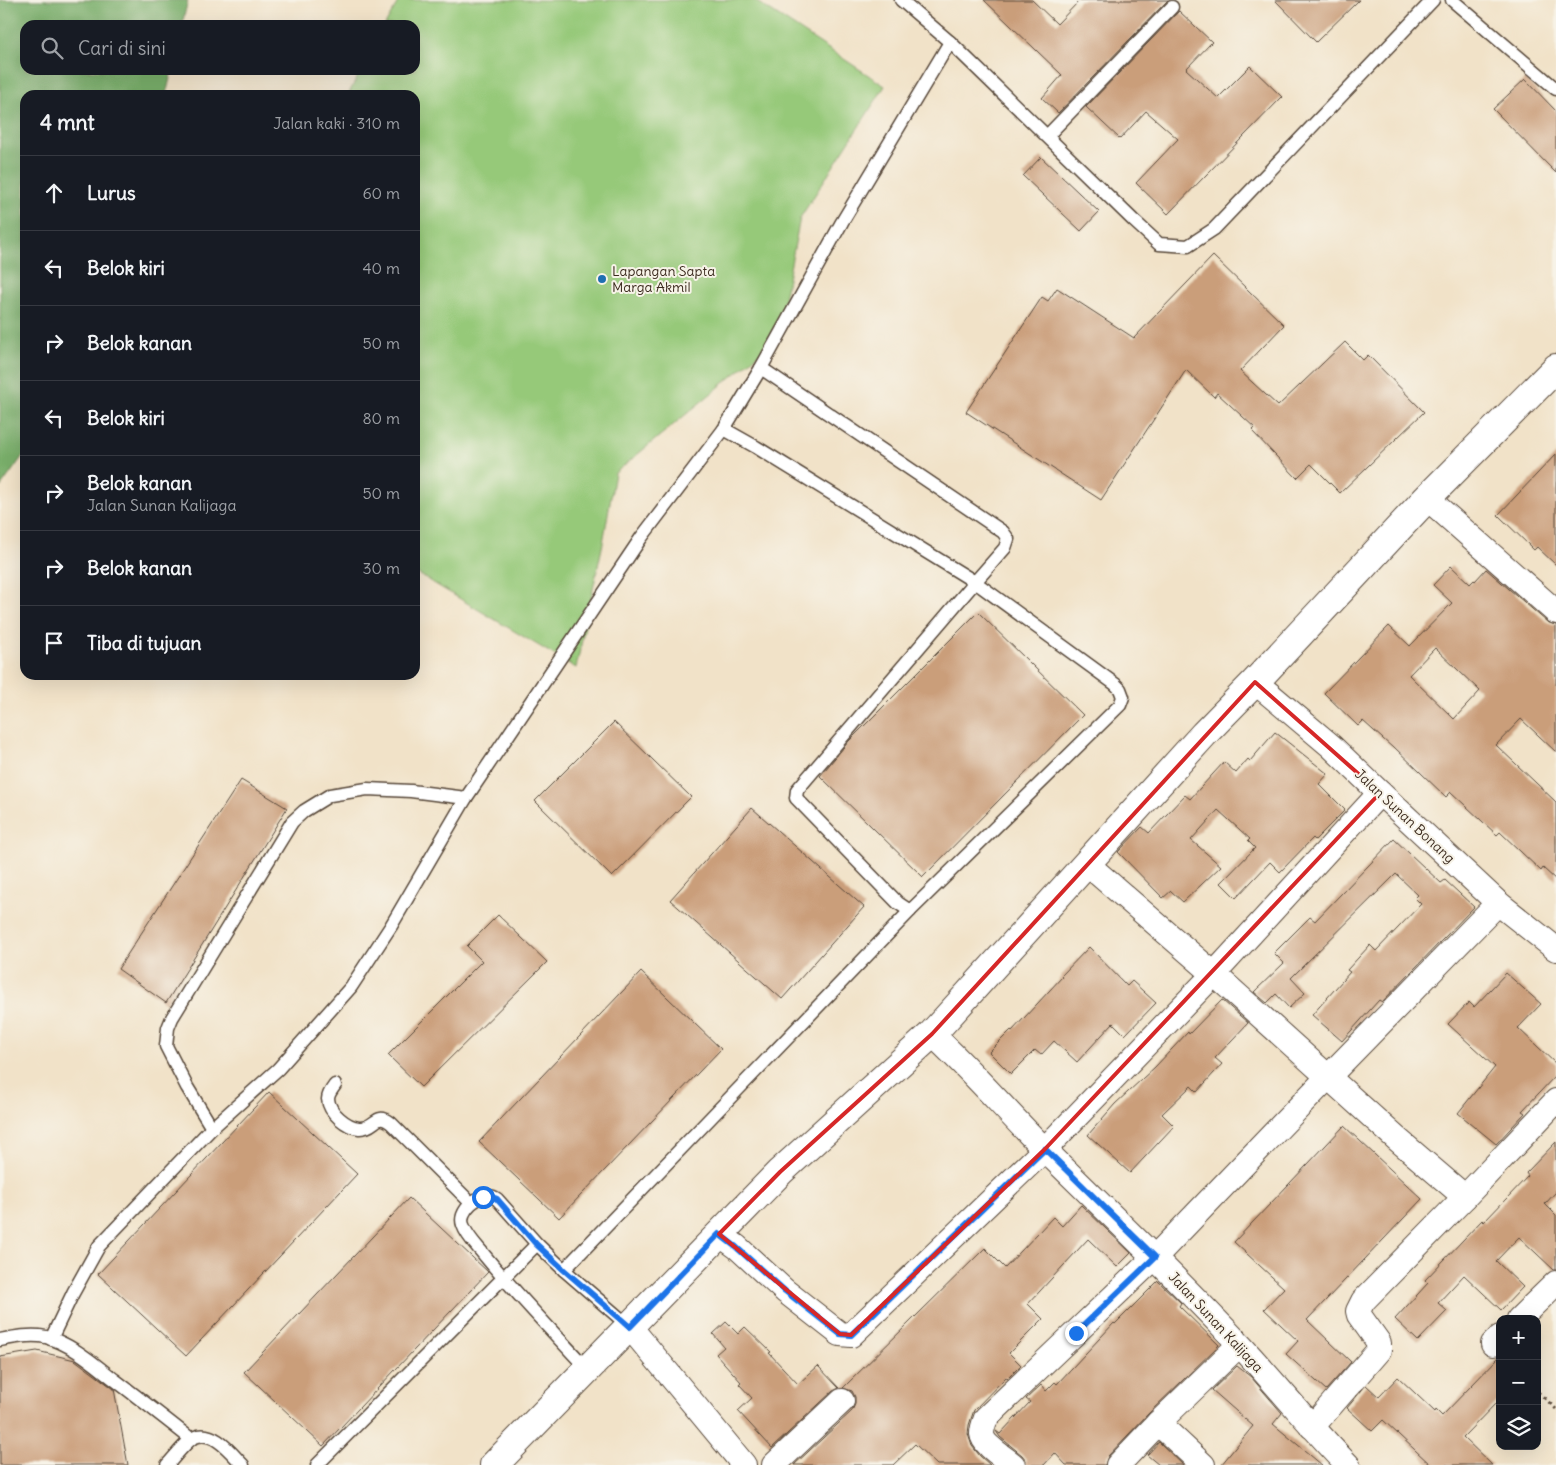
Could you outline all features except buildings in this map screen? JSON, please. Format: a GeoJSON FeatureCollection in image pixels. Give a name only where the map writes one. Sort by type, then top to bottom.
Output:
{"type":"FeatureCollection","features":[{"type":"Feature","properties":{"kind":"main road"},"geometry":{"type":"LineString","coordinates":[[494,1465],[780,1172],[932,1034],[1204,734],[1427,498],[1552,381]]}},
{"type":"Feature","properties":{"kind":"street"},"geometry":{"type":"LineString","coordinates":[[1427,498],[1556,612]]}},
{"type":"Feature","properties":{"kind":"street","name":"Jalan Sunan Bonang"},"geometry":{"type":"LineString","coordinates":[[1255,682],[1332,746],[1498,903],[1556,950]]}},
{"type":"Feature","properties":{"kind":"street"},"geometry":{"type":"LineString","coordinates":[[719,1234],[785,1291],[840,1334],[851,1335],[1045,1149],[1214,974],[1380,793]]}},
{"type":"Feature","properties":{"kind":"street"},"geometry":{"type":"LineString","coordinates":[[1086,863],[1465,1197]]}},
{"type":"Feature","properties":{"kind":"street"},"geometry":{"type":"LineString","coordinates":[[1013,1465],[983,1438],[982,1433],[986,1418],[1155,1257],[1498,903]]}},
{"type":"Feature","properties":{"kind":"street","name":"Jalan Sunan Kalijaga"},"geometry":{"type":"LineString","coordinates":[[932,1034],[1155,1257],[1239,1345],[1348,1465]]}},
{"type":"Feature","properties":{"kind":"street"},"geometry":{"type":"LineString","coordinates":[[1312,1427],[1379,1350],[1379,1343],[1359,1315],[1360,1306],[1556,1101]]}},
{"type":"Feature","properties":{"kind":"street"},"geometry":{"type":"LineString","coordinates":[[1523,1315],[1556,1283]]}},
{"type":"Feature","properties":{"kind":"street"},"geometry":{"type":"LineString","coordinates":[[630,1327],[744,1465]]}},
{"type":"Feature","properties":{"kind":"street"},"geometry":{"type":"LineString","coordinates":[[1118,1465],[1158,1423],[1239,1345]]}},
{"type":"Feature","properties":{"kind":"street"},"geometry":{"type":"LineString","coordinates":[[774,1465],[842,1401]]}},
{"type":"Feature","properties":{"kind":"street"},"geometry":{"type":"LineString","coordinates":[[1158,1423],[1203,1465]]}},
{"type":"Feature","properties":{"kind":"lane"},"geometry":{"type":"LineString","coordinates":[[902,0],[950,42],[1159,244],[1188,246],[1214,229],[1433,0]]}},
{"type":"Feature","properties":{"kind":"lane"},"geometry":{"type":"LineString","coordinates":[[1452,0],[1556,89]]}},
{"type":"Feature","properties":{"kind":"lane"},"geometry":{"type":"LineString","coordinates":[[1047,136],[1172,7]]}},
{"type":"Feature","properties":{"kind":"lane"},"geometry":{"type":"LineString","coordinates":[[51,1339],[98,1246],[212,1128],[278,1069],[351,987],[391,926],[466,798],[641,538],[724,429],[761,368],[842,222],[950,42]]}},
{"type":"Feature","properties":{"kind":"lane"},"geometry":{"type":"LineString","coordinates":[[761,368],[1003,532],[1008,539],[1005,548],[797,790],[796,798],[898,902],[910,911]]}},
{"type":"Feature","properties":{"kind":"lane"},"geometry":{"type":"LineString","coordinates":[[564,1270],[910,911],[1120,705],[1123,697],[1120,689],[1115,684],[975,582],[724,429]]}},
{"type":"Feature","properties":{"kind":"lane"},"geometry":{"type":"LineString","coordinates":[[212,1128],[187,1087],[166,1046],[168,1028],[172,1018],[292,822],[304,811],[330,795],[367,788],[466,798]]}},
{"type":"Feature","properties":{"kind":"lane"},"geometry":{"type":"LineString","coordinates":[[335,1085],[328,1098],[333,1111],[342,1120],[349,1125],[359,1128],[369,1126],[381,1118],[385,1118],[471,1203]]}},
{"type":"Feature","properties":{"kind":"lane"},"geometry":{"type":"LineString","coordinates":[[588,1370],[502,1277],[468,1234],[463,1225],[462,1217],[471,1203],[483,1197],[494,1197],[536,1244],[630,1327]]}},
{"type":"Feature","properties":{"kind":"lane"},"geometry":{"type":"LineString","coordinates":[[317,1465],[536,1244]]}},
{"type":"Feature","properties":{"kind":"lane"},"geometry":{"type":"LineString","coordinates":[[0,1340],[32,1336],[51,1339],[61,1343],[82,1355],[191,1439]]}},
{"type":"Feature","properties":{"kind":"lane"},"geometry":{"type":"LineString","coordinates":[[167,1465],[196,1436],[208,1436],[222,1443],[242,1464]]}},
{"type":"Feature","properties":{"kind":"path"},"geometry":{"type":"LineString","coordinates":[[1541,1395],[1556,1409]]}},
{"type":"Feature","properties":{"kind":"highlighted area"},"geometry":{"type":"Polygon","coordinates":[[[1255,682],[1380,793],[1045,1149],[851,1335],[840,1334],[719,1234],[780,1172],[932,1034],[1255,682]]]}},
{"type":"Feature","properties":{"kind":"green space"},"geometry":{"type":"Polygon","coordinates":[[[0,0],[188,0],[183,20],[20,20],[20,75],[171,75],[167,90],[20,90],[20,460],[0,488],[0,0]]]}},
{"type":"Feature","properties":{"kind":"green space","name":"Lapangan Sapta Marga Akmil"},"geometry":{"type":"Polygon","coordinates":[[[399,0],[754,0],[885,86],[800,218],[776,340],[615,473],[603,543],[576,668],[420,575],[420,90],[351,90],[358,75],[420,75],[420,20],[388,20],[399,0]]]}},
{"type":"Feature","properties":{"kind":"place","name":"Lapangan Sapta Marga Akmil"},"geometry":{"type":"Point","coordinates":[602,279]}},
{"type":"Feature","properties":{"kind":"route"},"geometry":{"type":"LineString","coordinates":[[483,1197],[490,1196],[497,1199],[536,1244],[630,1327],[719,1234],[785,1291],[845,1336],[851,1335],[1045,1149],[1155,1257],[1076,1333]]}}]}
